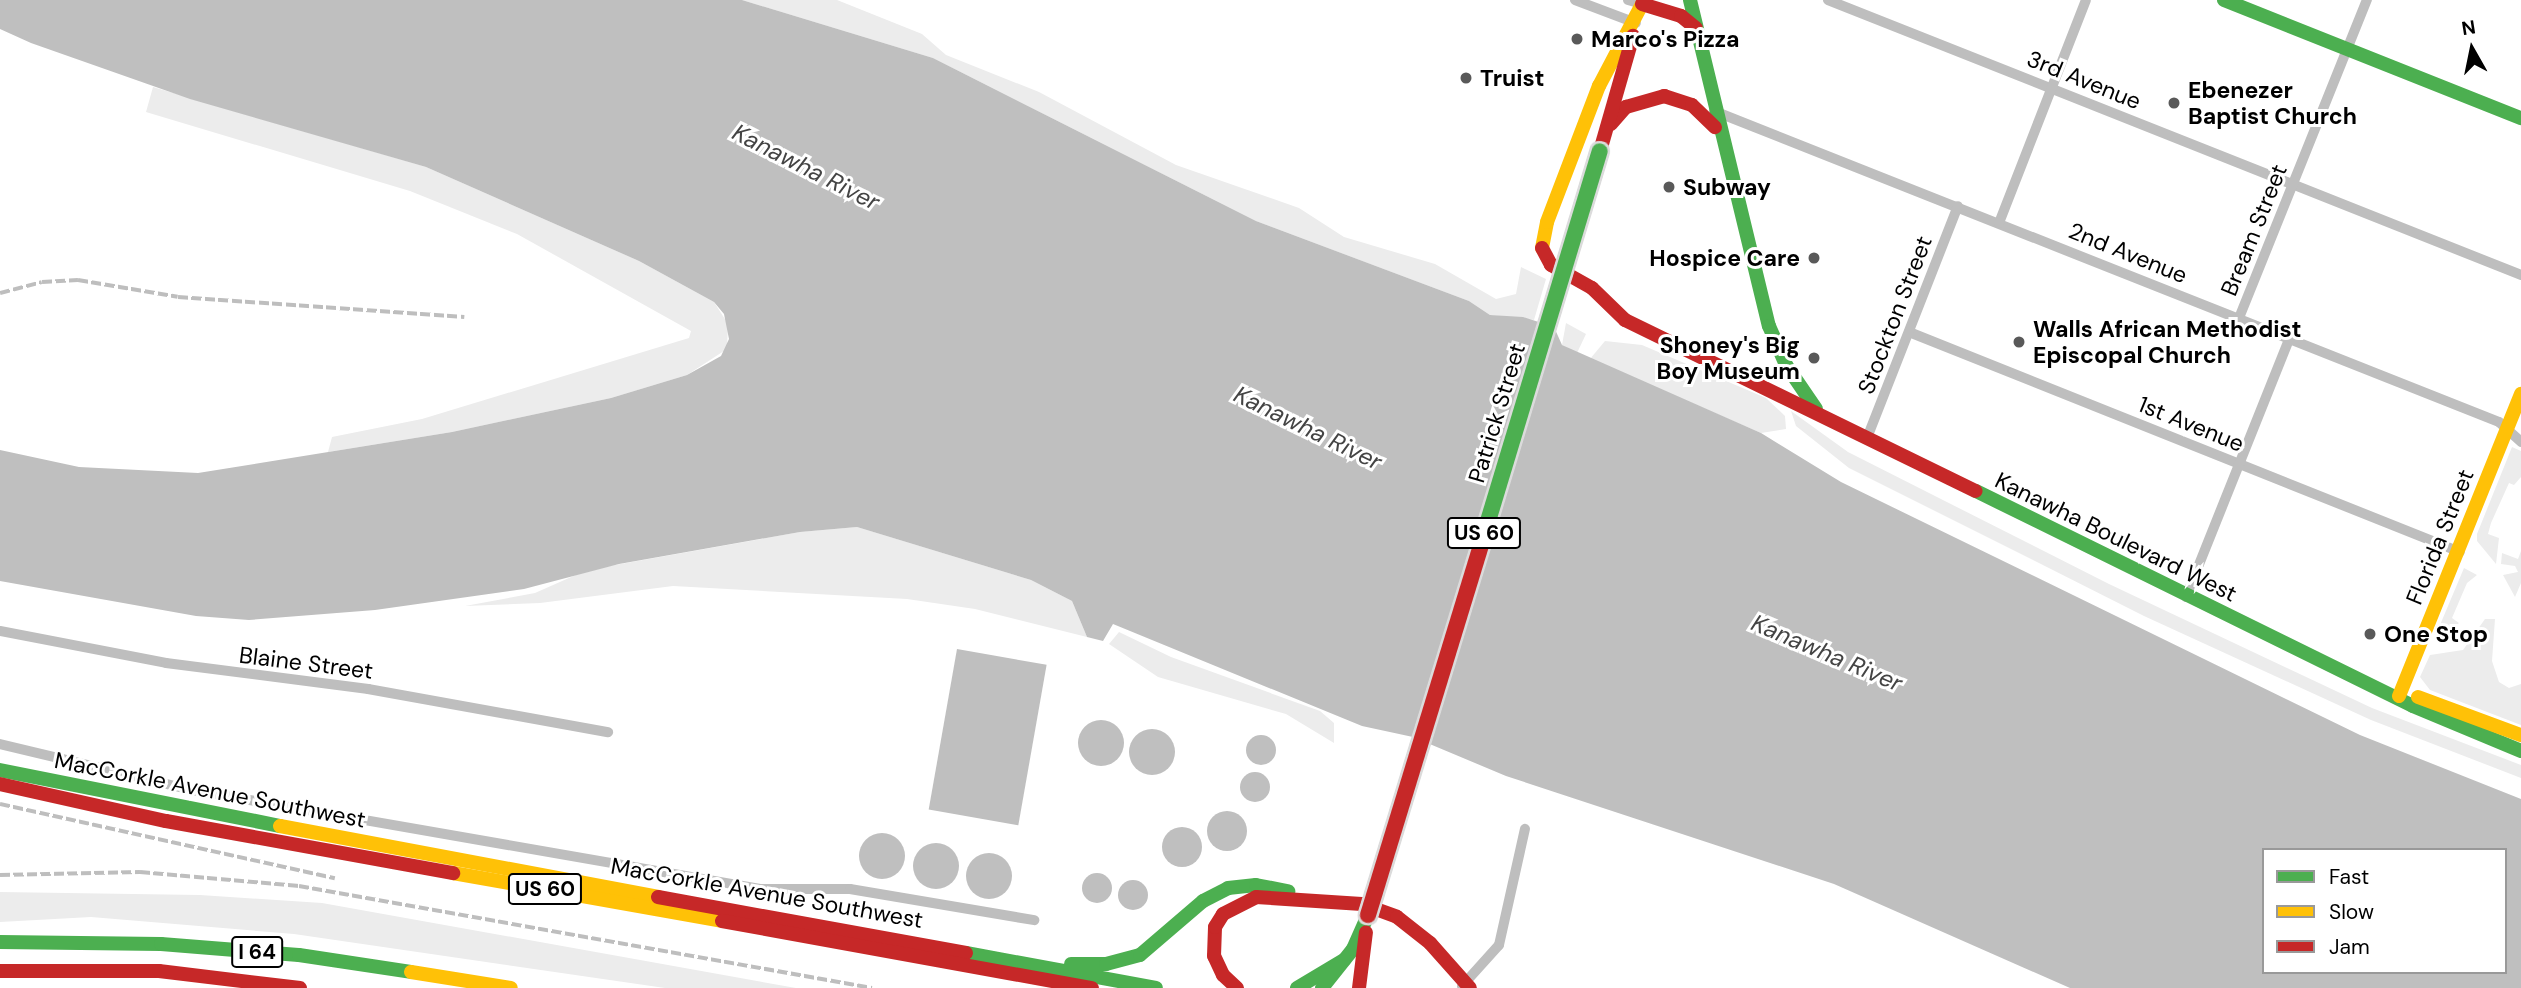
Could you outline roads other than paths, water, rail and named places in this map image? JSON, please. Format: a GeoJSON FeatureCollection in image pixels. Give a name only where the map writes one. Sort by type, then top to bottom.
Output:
{"type":"FeatureCollection","features":[{"type":"Feature","properties":{"kind":"main road","name":"Kanawha Boulevard West"},"geometry":{"type":"LineString","coordinates":[[1689,0],[1713,111],[1769,326],[1791,373],[1817,411]]}},
{"type":"Feature","properties":{"kind":"main road"},"geometry":{"type":"LineString","coordinates":[[2224,0],[2348,47],[2521,118]]}},
{"type":"Feature","properties":{"kind":"main road"},"geometry":{"type":"LineString","coordinates":[[1635,23],[1638,1],[1681,16],[1697,29]]}},
{"type":"Feature","properties":{"kind":"main road","name":"Kanawha Boulevard West"},"geometry":{"type":"LineString","coordinates":[[1635,23],[1600,86],[1542,238],[1543,257],[1592,288],[1625,320],[1817,411],[2186,597],[2399,696],[2413,706],[2521,751]]}},
{"type":"Feature","properties":{"kind":"main road","name":"Patrick Street"},"geometry":{"type":"LineString","coordinates":[[1322,988],[1351,960],[1368,915],[1607,129],[1635,23]]}},
{"type":"Feature","properties":{"kind":"main road"},"geometry":{"type":"LineString","coordinates":[[1607,129],[1626,107],[1664,96],[1692,105],[1719,134]]}},
{"type":"Feature","properties":{"kind":"main road"},"geometry":{"type":"LineString","coordinates":[[1764,385],[1784,386],[1791,373]]}},
{"type":"Feature","properties":{"kind":"main road","name":"Florida Street"},"geometry":{"type":"LineString","coordinates":[[2399,696],[2460,552],[2521,394]]}},
{"type":"Feature","properties":{"kind":"main road","name":"Kanawha Boulevard West"},"geometry":{"type":"LineString","coordinates":[[2399,696],[2412,695],[2521,735]]}},
{"type":"Feature","properties":{"kind":"main road","name":"MacCorkle Avenue Southwest"},"geometry":{"type":"LineString","coordinates":[[0,770],[176,808],[1156,988]]}},
{"type":"Feature","properties":{"kind":"main road","name":"MacCorkle Avenue Southwest"},"geometry":{"type":"LineString","coordinates":[[0,784],[166,821],[1091,988]]}},
{"type":"Feature","properties":{"kind":"main road"},"geometry":{"type":"LineString","coordinates":[[1013,961],[1081,965],[1125,961],[1156,945],[1203,901],[1240,886],[1270,886],[1308,897]]}},
{"type":"Feature","properties":{"kind":"main road"},"geometry":{"type":"LineString","coordinates":[[1237,988],[1223,975],[1214,956],[1215,927],[1223,914],[1256,897],[1308,897],[1362,904],[1397,917],[1423,936],[1465,986]]}},
{"type":"Feature","properties":{"kind":"main road","name":"I 64"},"geometry":{"type":"LineString","coordinates":[[0,942],[161,944],[299,955],[511,988]]}},
{"type":"Feature","properties":{"kind":"main road"},"geometry":{"type":"LineString","coordinates":[[1297,988],[1351,960],[1359,988]]}},
{"type":"Feature","properties":{"kind":"main road","name":"I 64"},"geometry":{"type":"LineString","coordinates":[[0,971],[159,971],[300,988]]}},
{"type":"Feature","properties":{"kind":"street"},"geometry":{"type":"LineString","coordinates":[[1575,0],[1635,23]]}},
{"type":"Feature","properties":{"kind":"street","name":"3rd Avenue"},"geometry":{"type":"LineString","coordinates":[[1828,0],[2521,275]]}},
{"type":"Feature","properties":{"kind":"street"},"geometry":{"type":"LineString","coordinates":[[1999,223],[2086,0]]}},
{"type":"Feature","properties":{"kind":"street","name":"Bream Street"},"geometry":{"type":"LineString","coordinates":[[2239,318],[2367,0]]}},
{"type":"Feature","properties":{"kind":"street","name":"2nd Avenue"},"geometry":{"type":"LineString","coordinates":[[1713,111],[2499,422],[2521,442]]}},
{"type":"Feature","properties":{"kind":"street","name":"Stockton Street"},"geometry":{"type":"LineString","coordinates":[[1867,438],[1958,206]]}},
{"type":"Feature","properties":{"kind":"street","name":"1st Avenue"},"geometry":{"type":"LineString","coordinates":[[1909,332],[2460,552]]}},
{"type":"Feature","properties":{"kind":"street"},"geometry":{"type":"LineString","coordinates":[[2186,597],[2289,340]]}},
{"type":"Feature","properties":{"kind":"street","name":"Blaine Street"},"geometry":{"type":"LineString","coordinates":[[0,631],[166,663],[368,689],[608,732]]}},
{"type":"Feature","properties":{"kind":"street"},"geometry":{"type":"LineString","coordinates":[[0,744],[192,790],[761,889],[850,889],[1034,920]]}},
{"type":"Feature","properties":{"kind":"street"},"geometry":{"type":"LineString","coordinates":[[1465,986],[1499,945],[1524,829]]}},
{"type":"Feature","properties":{"kind":"water","name":"Kanawha River"},"geometry":{"type":"Polygon","coordinates":[[[0,0],[742,0],[933,58],[1256,221],[1469,301],[1490,315],[1523,317],[1554,327],[1562,345],[1761,433],[1841,482],[2360,735],[2521,799],[2521,988],[2070,988],[1834,884],[1506,776],[1413,737],[1362,726],[1113,624],[1103,641],[1087,637],[1072,601],[1031,580],[857,527],[800,532],[619,564],[524,589],[375,610],[249,620],[196,616],[0,581],[0,450],[79,467],[198,473],[452,432],[611,398],[687,375],[721,356],[729,339],[724,314],[714,302],[639,261],[426,167],[190,99],[31,43],[0,29],[0,0]]]}},
{"type":"Feature","properties":{"kind":"water"},"geometry":{"type":"Polygon","coordinates":[[[957,649],[1047,665],[1018,825],[929,810],[957,649]]]}},
{"type":"Feature","properties":{"kind":"water"},"geometry":{"type":"Polygon","coordinates":[[[1101,720],[1117,727],[1124,743],[1117,759],[1101,766],[1085,759],[1078,743],[1085,727],[1101,720]]]}},
{"type":"Feature","properties":{"kind":"water"},"geometry":{"type":"Polygon","coordinates":[[[1152,729],[1168,736],[1175,752],[1168,768],[1152,775],[1136,768],[1129,752],[1136,736],[1152,729]]]}},
{"type":"Feature","properties":{"kind":"water"},"geometry":{"type":"Polygon","coordinates":[[[1261,735],[1272,739],[1276,750],[1272,761],[1261,765],[1250,761],[1246,750],[1250,739],[1261,735]]]}},
{"type":"Feature","properties":{"kind":"water"},"geometry":{"type":"Polygon","coordinates":[[[1255,772],[1266,776],[1270,787],[1266,798],[1255,802],[1244,798],[1240,787],[1244,776],[1255,772]]]}},
{"type":"Feature","properties":{"kind":"water"},"geometry":{"type":"Polygon","coordinates":[[[1227,811],[1235,812],[1241,817],[1246,823],[1246,839],[1241,845],[1235,850],[1227,851],[1219,850],[1213,845],[1208,839],[1207,831],[1208,823],[1213,817],[1219,812],[1227,811]]]}},
{"type":"Feature","properties":{"kind":"water"},"geometry":{"type":"Polygon","coordinates":[[[1182,827],[1190,828],[1196,833],[1201,839],[1201,855],[1196,861],[1190,866],[1182,867],[1174,866],[1168,861],[1163,855],[1162,847],[1163,839],[1168,833],[1174,828],[1182,827]]]}},
{"type":"Feature","properties":{"kind":"water"},"geometry":{"type":"Polygon","coordinates":[[[882,833],[898,840],[905,856],[898,872],[882,879],[866,872],[859,856],[866,840],[882,833]]]}},
{"type":"Feature","properties":{"kind":"water"},"geometry":{"type":"Polygon","coordinates":[[[936,843],[952,850],[959,866],[952,882],[936,889],[920,882],[913,866],[920,850],[936,843]]]}},
{"type":"Feature","properties":{"kind":"water"},"geometry":{"type":"Polygon","coordinates":[[[989,853],[1005,860],[1012,876],[1005,892],[989,899],[973,892],[966,876],[973,860],[989,853]]]}},
{"type":"Feature","properties":{"kind":"water"},"geometry":{"type":"Polygon","coordinates":[[[1097,873],[1108,877],[1112,888],[1108,899],[1097,903],[1086,899],[1082,888],[1086,877],[1097,873]]]}},
{"type":"Feature","properties":{"kind":"water"},"geometry":{"type":"Polygon","coordinates":[[[1133,880],[1144,884],[1148,895],[1144,906],[1133,910],[1122,906],[1118,895],[1122,884],[1133,880]]]}},
{"type":"Feature","properties":{"kind":"railway"},"geometry":{"type":"LineString","coordinates":[[0,293],[42,282],[78,280],[178,297],[464,317]]}},
{"type":"Feature","properties":{"kind":"railway"},"geometry":{"type":"LineString","coordinates":[[0,804],[335,878]]}},
{"type":"Feature","properties":{"kind":"railway"},"geometry":{"type":"LineString","coordinates":[[0,875],[140,872],[299,886],[872,988]]}},
{"type":"Feature","properties":{"kind":"place","name":"Marco's Pizza"},"geometry":{"type":"Point","coordinates":[1577,39]}},
{"type":"Feature","properties":{"kind":"place","name":"Truist"},"geometry":{"type":"Point","coordinates":[1466,78]}},
{"type":"Feature","properties":{"kind":"place","name":"Ebenezer Baptist Church"},"geometry":{"type":"Point","coordinates":[2174,103]}},
{"type":"Feature","properties":{"kind":"place","name":"Subway"},"geometry":{"type":"Point","coordinates":[1669,187]}},
{"type":"Feature","properties":{"kind":"place","name":"Hospice Care"},"geometry":{"type":"Point","coordinates":[1814,258]}},
{"type":"Feature","properties":{"kind":"place","name":"Walls African Methodist Episcopal Church"},"geometry":{"type":"Point","coordinates":[2019,342]}},
{"type":"Feature","properties":{"kind":"place","name":"Shoney's Big Boy Museum"},"geometry":{"type":"Point","coordinates":[1814,358]}},
{"type":"Feature","properties":{"kind":"place","name":"One Stop"},"geometry":{"type":"Point","coordinates":[2370,634]}}]}
